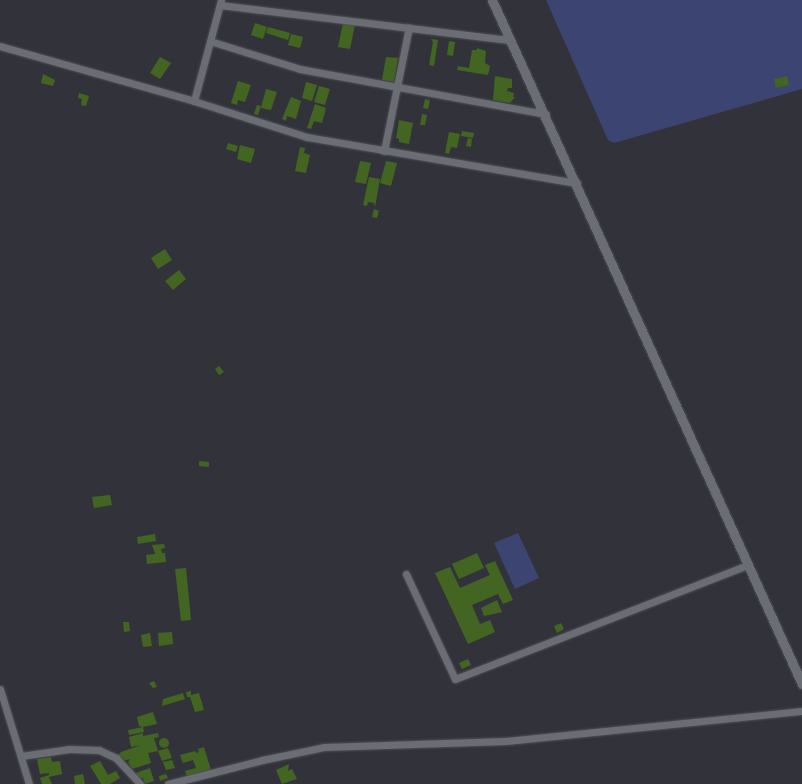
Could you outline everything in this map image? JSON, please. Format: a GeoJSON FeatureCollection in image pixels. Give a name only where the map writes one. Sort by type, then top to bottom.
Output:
{"type":"FeatureCollection","features":[{"type":"Feature","properties":{"kind":"street"},"geometry":{"type":"LineString","coordinates":[[492,0],[546,114],[802,684]]}},
{"type":"Feature","properties":{"kind":"street"},"geometry":{"type":"LineString","coordinates":[[194,101],[221,2],[511,40]]}},
{"type":"Feature","properties":{"kind":"street"},"geometry":{"type":"LineString","coordinates":[[384,151],[409,27]]}},
{"type":"Feature","properties":{"kind":"street"},"geometry":{"type":"LineString","coordinates":[[210,41],[300,69],[397,88],[546,114]]}},
{"type":"Feature","properties":{"kind":"street"},"geometry":{"type":"LineString","coordinates":[[0,46],[194,101],[307,137],[577,183]]}},
{"type":"Feature","properties":{"kind":"street"},"geometry":{"type":"LineString","coordinates":[[406,574],[455,679],[748,565]]}},
{"type":"Feature","properties":{"kind":"street"},"geometry":{"type":"LineString","coordinates":[[0,689],[29,784]]}},
{"type":"Feature","properties":{"kind":"street"},"geometry":{"type":"LineString","coordinates":[[168,784],[262,760],[324,747],[506,741],[802,711]]}},
{"type":"Feature","properties":{"kind":"street"},"geometry":{"type":"LineString","coordinates":[[21,756],[69,748],[99,750],[116,758],[140,784]]}},
{"type":"Feature","properties":{"kind":"shaded area"},"geometry":{"type":"Polygon","coordinates":[[[546,0],[802,0],[802,89],[614,143],[608,140],[546,0]]]}},
{"type":"Feature","properties":{"kind":"shaded area"},"geometry":{"type":"Polygon","coordinates":[[[518,533],[539,578],[515,589],[494,543],[518,533]]]}},
{"type":"Feature","properties":{"kind":"building"},"geometry":{"type":"Polygon","coordinates":[[[255,23],[267,27],[263,39],[251,35],[255,23]]]}},
{"type":"Feature","properties":{"kind":"building"},"geometry":{"type":"Polygon","coordinates":[[[343,23],[355,25],[350,49],[338,47],[343,23]]]}},
{"type":"Feature","properties":{"kind":"building"},"geometry":{"type":"Polygon","coordinates":[[[268,27],[290,33],[288,40],[266,33],[268,27]]]}},
{"type":"Feature","properties":{"kind":"building"},"geometry":{"type":"Polygon","coordinates":[[[291,34],[303,37],[300,48],[288,45],[291,34]]]}},
{"type":"Feature","properties":{"kind":"building"},"geometry":{"type":"Polygon","coordinates":[[[431,39],[438,40],[434,66],[429,65],[433,42],[431,39]]]}},
{"type":"Feature","properties":{"kind":"building"},"geometry":{"type":"Polygon","coordinates":[[[449,41],[455,42],[453,56],[447,55],[449,41]]]}},
{"type":"Feature","properties":{"kind":"building"},"geometry":{"type":"Polygon","coordinates":[[[477,48],[486,51],[485,63],[490,66],[488,75],[457,70],[458,66],[469,68],[472,50],[477,50],[477,48]]]}},
{"type":"Feature","properties":{"kind":"building"},"geometry":{"type":"Polygon","coordinates":[[[160,57],[171,63],[160,79],[150,73],[160,57]]]}},
{"type":"Feature","properties":{"kind":"building"},"geometry":{"type":"Polygon","coordinates":[[[386,57],[398,58],[394,82],[382,80],[386,57]]]}},
{"type":"Feature","properties":{"kind":"building"},"geometry":{"type":"Polygon","coordinates":[[[43,74],[55,80],[53,86],[41,83],[43,74]]]}},
{"type":"Feature","properties":{"kind":"building"},"geometry":{"type":"Polygon","coordinates":[[[495,76],[512,79],[512,88],[508,88],[507,91],[514,93],[513,97],[515,97],[510,103],[493,100],[495,76]]]}},
{"type":"Feature","properties":{"kind":"building"},"geometry":{"type":"Polygon","coordinates":[[[787,76],[789,85],[776,88],[774,79],[787,76]]]}},
{"type":"Feature","properties":{"kind":"building"},"geometry":{"type":"Polygon","coordinates":[[[238,81],[251,85],[245,102],[238,100],[237,105],[231,103],[238,81]]]}},
{"type":"Feature","properties":{"kind":"building"},"geometry":{"type":"Polygon","coordinates":[[[306,82],[317,85],[312,101],[302,98],[306,82]]]}},
{"type":"Feature","properties":{"kind":"building"},"geometry":{"type":"Polygon","coordinates":[[[319,86],[330,89],[325,105],[314,102],[319,86]]]}},
{"type":"Feature","properties":{"kind":"building"},"geometry":{"type":"Polygon","coordinates":[[[266,89],[277,92],[271,110],[261,108],[266,89]]]}},
{"type":"Feature","properties":{"kind":"building"},"geometry":{"type":"Polygon","coordinates":[[[79,93],[89,96],[86,106],[81,105],[82,99],[78,98],[79,93]]]}},
{"type":"Feature","properties":{"kind":"building"},"geometry":{"type":"Polygon","coordinates":[[[291,97],[301,101],[296,119],[287,116],[286,121],[282,119],[291,97]]]}},
{"type":"Feature","properties":{"kind":"building"},"geometry":{"type":"Polygon","coordinates":[[[425,99],[430,100],[428,109],[423,108],[425,99]]]}},
{"type":"Feature","properties":{"kind":"building"},"geometry":{"type":"Polygon","coordinates":[[[315,104],[326,108],[322,123],[314,121],[311,129],[307,128],[315,104]]]}},
{"type":"Feature","properties":{"kind":"building"},"geometry":{"type":"Polygon","coordinates":[[[257,105],[261,106],[258,115],[254,114],[257,105]]]}},
{"type":"Feature","properties":{"kind":"building"},"geometry":{"type":"Polygon","coordinates":[[[422,114],[427,115],[425,125],[420,125],[422,114]]]}},
{"type":"Feature","properties":{"kind":"building"},"geometry":{"type":"Polygon","coordinates":[[[399,120],[413,123],[409,144],[399,142],[399,139],[396,138],[399,120]]]}},
{"type":"Feature","properties":{"kind":"building"},"geometry":{"type":"Polygon","coordinates":[[[462,131],[474,133],[473,138],[461,136],[462,131]]]}},
{"type":"Feature","properties":{"kind":"building"},"geometry":{"type":"Polygon","coordinates":[[[449,132],[460,134],[457,148],[451,147],[449,154],[445,153],[449,132]]]}},
{"type":"Feature","properties":{"kind":"building"},"geometry":{"type":"Polygon","coordinates":[[[468,138],[472,139],[471,147],[466,146],[468,138]]]}},
{"type":"Feature","properties":{"kind":"building"},"geometry":{"type":"Polygon","coordinates":[[[228,143],[238,146],[236,152],[226,149],[228,143]]]}},
{"type":"Feature","properties":{"kind":"building"},"geometry":{"type":"Polygon","coordinates":[[[240,145],[255,149],[251,163],[237,159],[240,145]]]}},
{"type":"Feature","properties":{"kind":"building"},"geometry":{"type":"Polygon","coordinates":[[[300,147],[305,148],[304,153],[310,155],[306,173],[295,171],[300,147]]]}},
{"type":"Feature","properties":{"kind":"building"},"geometry":{"type":"Polygon","coordinates":[[[360,161],[371,163],[366,184],[355,182],[360,161]]]}},
{"type":"Feature","properties":{"kind":"building"},"geometry":{"type":"Polygon","coordinates":[[[386,161],[397,163],[391,186],[380,183],[386,161]]]}},
{"type":"Feature","properties":{"kind":"building"},"geometry":{"type":"Polygon","coordinates":[[[369,177],[380,179],[375,207],[374,203],[368,202],[367,206],[363,205],[369,177]]]}},
{"type":"Feature","properties":{"kind":"building"},"geometry":{"type":"Polygon","coordinates":[[[374,209],[379,211],[377,218],[372,217],[374,209]]]}},
{"type":"Feature","properties":{"kind":"building"},"geometry":{"type":"Polygon","coordinates":[[[165,249],[172,260],[158,269],[151,258],[165,249]]]}},
{"type":"Feature","properties":{"kind":"building"},"geometry":{"type":"Polygon","coordinates":[[[179,270],[186,279],[173,290],[165,281],[179,270]]]}},
{"type":"Feature","properties":{"kind":"building"},"geometry":{"type":"Polygon","coordinates":[[[219,366],[224,372],[219,375],[215,369],[219,366]]]}},
{"type":"Feature","properties":{"kind":"building"},"geometry":{"type":"Polygon","coordinates":[[[199,461],[209,462],[209,467],[199,466],[199,461]]]}},
{"type":"Feature","properties":{"kind":"building"},"geometry":{"type":"Polygon","coordinates":[[[110,495],[112,505],[94,508],[92,497],[110,495]]]}},
{"type":"Feature","properties":{"kind":"building"},"geometry":{"type":"Polygon","coordinates":[[[155,534],[156,541],[138,544],[137,537],[155,534]]]}},
{"type":"Feature","properties":{"kind":"building"},"geometry":{"type":"Polygon","coordinates":[[[164,544],[165,548],[161,549],[162,553],[165,553],[166,562],[147,564],[146,555],[155,554],[152,545],[164,544]]]}},
{"type":"Feature","properties":{"kind":"building"},"geometry":{"type":"Polygon","coordinates":[[[477,553],[484,568],[459,579],[452,564],[477,553]]]}},
{"type":"Feature","properties":{"kind":"building"},"geometry":{"type":"Polygon","coordinates":[[[495,561],[513,600],[503,604],[498,594],[472,605],[480,624],[490,620],[495,632],[468,644],[435,573],[450,567],[460,588],[490,575],[485,565],[495,561]]]}},
{"type":"Feature","properties":{"kind":"building"},"geometry":{"type":"Polygon","coordinates":[[[186,568],[191,620],[181,621],[175,569],[186,568]]]}},
{"type":"Feature","properties":{"kind":"building"},"geometry":{"type":"Polygon","coordinates":[[[497,600],[502,612],[484,616],[481,608],[497,600]]]}},
{"type":"Feature","properties":{"kind":"building"},"geometry":{"type":"Polygon","coordinates":[[[123,622],[129,622],[130,631],[124,632],[123,622]]]}},
{"type":"Feature","properties":{"kind":"building"},"geometry":{"type":"Polygon","coordinates":[[[561,623],[564,629],[557,633],[554,626],[561,623]]]}},
{"type":"Feature","properties":{"kind":"building"},"geometry":{"type":"Polygon","coordinates":[[[172,632],[173,644],[159,646],[158,633],[172,632]]]}},
{"type":"Feature","properties":{"kind":"building"},"geometry":{"type":"Polygon","coordinates":[[[150,633],[152,646],[143,647],[141,635],[150,633]]]}},
{"type":"Feature","properties":{"kind":"building"},"geometry":{"type":"Polygon","coordinates":[[[468,659],[471,665],[462,669],[459,663],[468,659]]]}},
{"type":"Feature","properties":{"kind":"building"},"geometry":{"type":"Polygon","coordinates":[[[154,681],[157,687],[153,688],[149,683],[154,681]]]}},
{"type":"Feature","properties":{"kind":"building"},"geometry":{"type":"Polygon","coordinates":[[[191,691],[191,695],[199,693],[204,710],[195,712],[190,697],[187,697],[186,692],[191,691]]]}},
{"type":"Feature","properties":{"kind":"building"},"geometry":{"type":"Polygon","coordinates":[[[183,693],[185,699],[162,706],[163,699],[183,693]]]}},
{"type":"Feature","properties":{"kind":"building"},"geometry":{"type":"Polygon","coordinates":[[[153,712],[157,724],[143,727],[139,726],[137,717],[153,712]]]}},
{"type":"Feature","properties":{"kind":"building"},"geometry":{"type":"Polygon","coordinates":[[[143,727],[144,732],[129,735],[128,730],[143,727]]]}},
{"type":"Feature","properties":{"kind":"building"},"geometry":{"type":"Polygon","coordinates":[[[143,733],[143,736],[158,733],[159,737],[154,738],[158,751],[148,753],[151,763],[132,769],[128,762],[130,759],[123,761],[118,755],[121,752],[141,745],[131,747],[129,737],[143,733]]]}},
{"type":"Feature","properties":{"kind":"building"},"geometry":{"type":"Polygon","coordinates":[[[162,738],[166,738],[168,739],[168,747],[162,748],[159,745],[159,741],[162,738]]]}},
{"type":"Feature","properties":{"kind":"building"},"geometry":{"type":"Polygon","coordinates":[[[204,747],[211,770],[187,777],[185,771],[196,768],[193,760],[183,763],[180,755],[195,751],[196,753],[199,752],[198,749],[204,747]]]}},
{"type":"Feature","properties":{"kind":"building"},"geometry":{"type":"Polygon","coordinates":[[[168,748],[172,758],[162,761],[158,751],[168,748]]]}},
{"type":"Feature","properties":{"kind":"building"},"geometry":{"type":"Polygon","coordinates":[[[51,757],[52,762],[60,761],[62,774],[49,777],[52,784],[42,784],[40,778],[49,775],[49,773],[40,774],[37,759],[51,757]]]}},
{"type":"Feature","properties":{"kind":"building"},"geometry":{"type":"Polygon","coordinates":[[[172,760],[175,768],[166,770],[163,762],[172,760]]]}},
{"type":"Feature","properties":{"kind":"building"},"geometry":{"type":"Polygon","coordinates":[[[100,761],[108,775],[116,771],[120,778],[110,784],[101,784],[90,766],[100,761]]]}},
{"type":"Feature","properties":{"kind":"building"},"geometry":{"type":"Polygon","coordinates":[[[289,764],[288,771],[292,769],[297,779],[282,784],[276,770],[289,764]]]}},
{"type":"Feature","properties":{"kind":"building"},"geometry":{"type":"Polygon","coordinates":[[[150,768],[154,781],[145,784],[143,778],[138,779],[136,773],[150,768]]]}},
{"type":"Feature","properties":{"kind":"building"},"geometry":{"type":"Polygon","coordinates":[[[83,774],[85,784],[75,784],[74,776],[83,774]]]}},
{"type":"Feature","properties":{"kind":"building"},"geometry":{"type":"Polygon","coordinates":[[[166,774],[168,778],[160,781],[159,776],[166,774]]]}}]}
